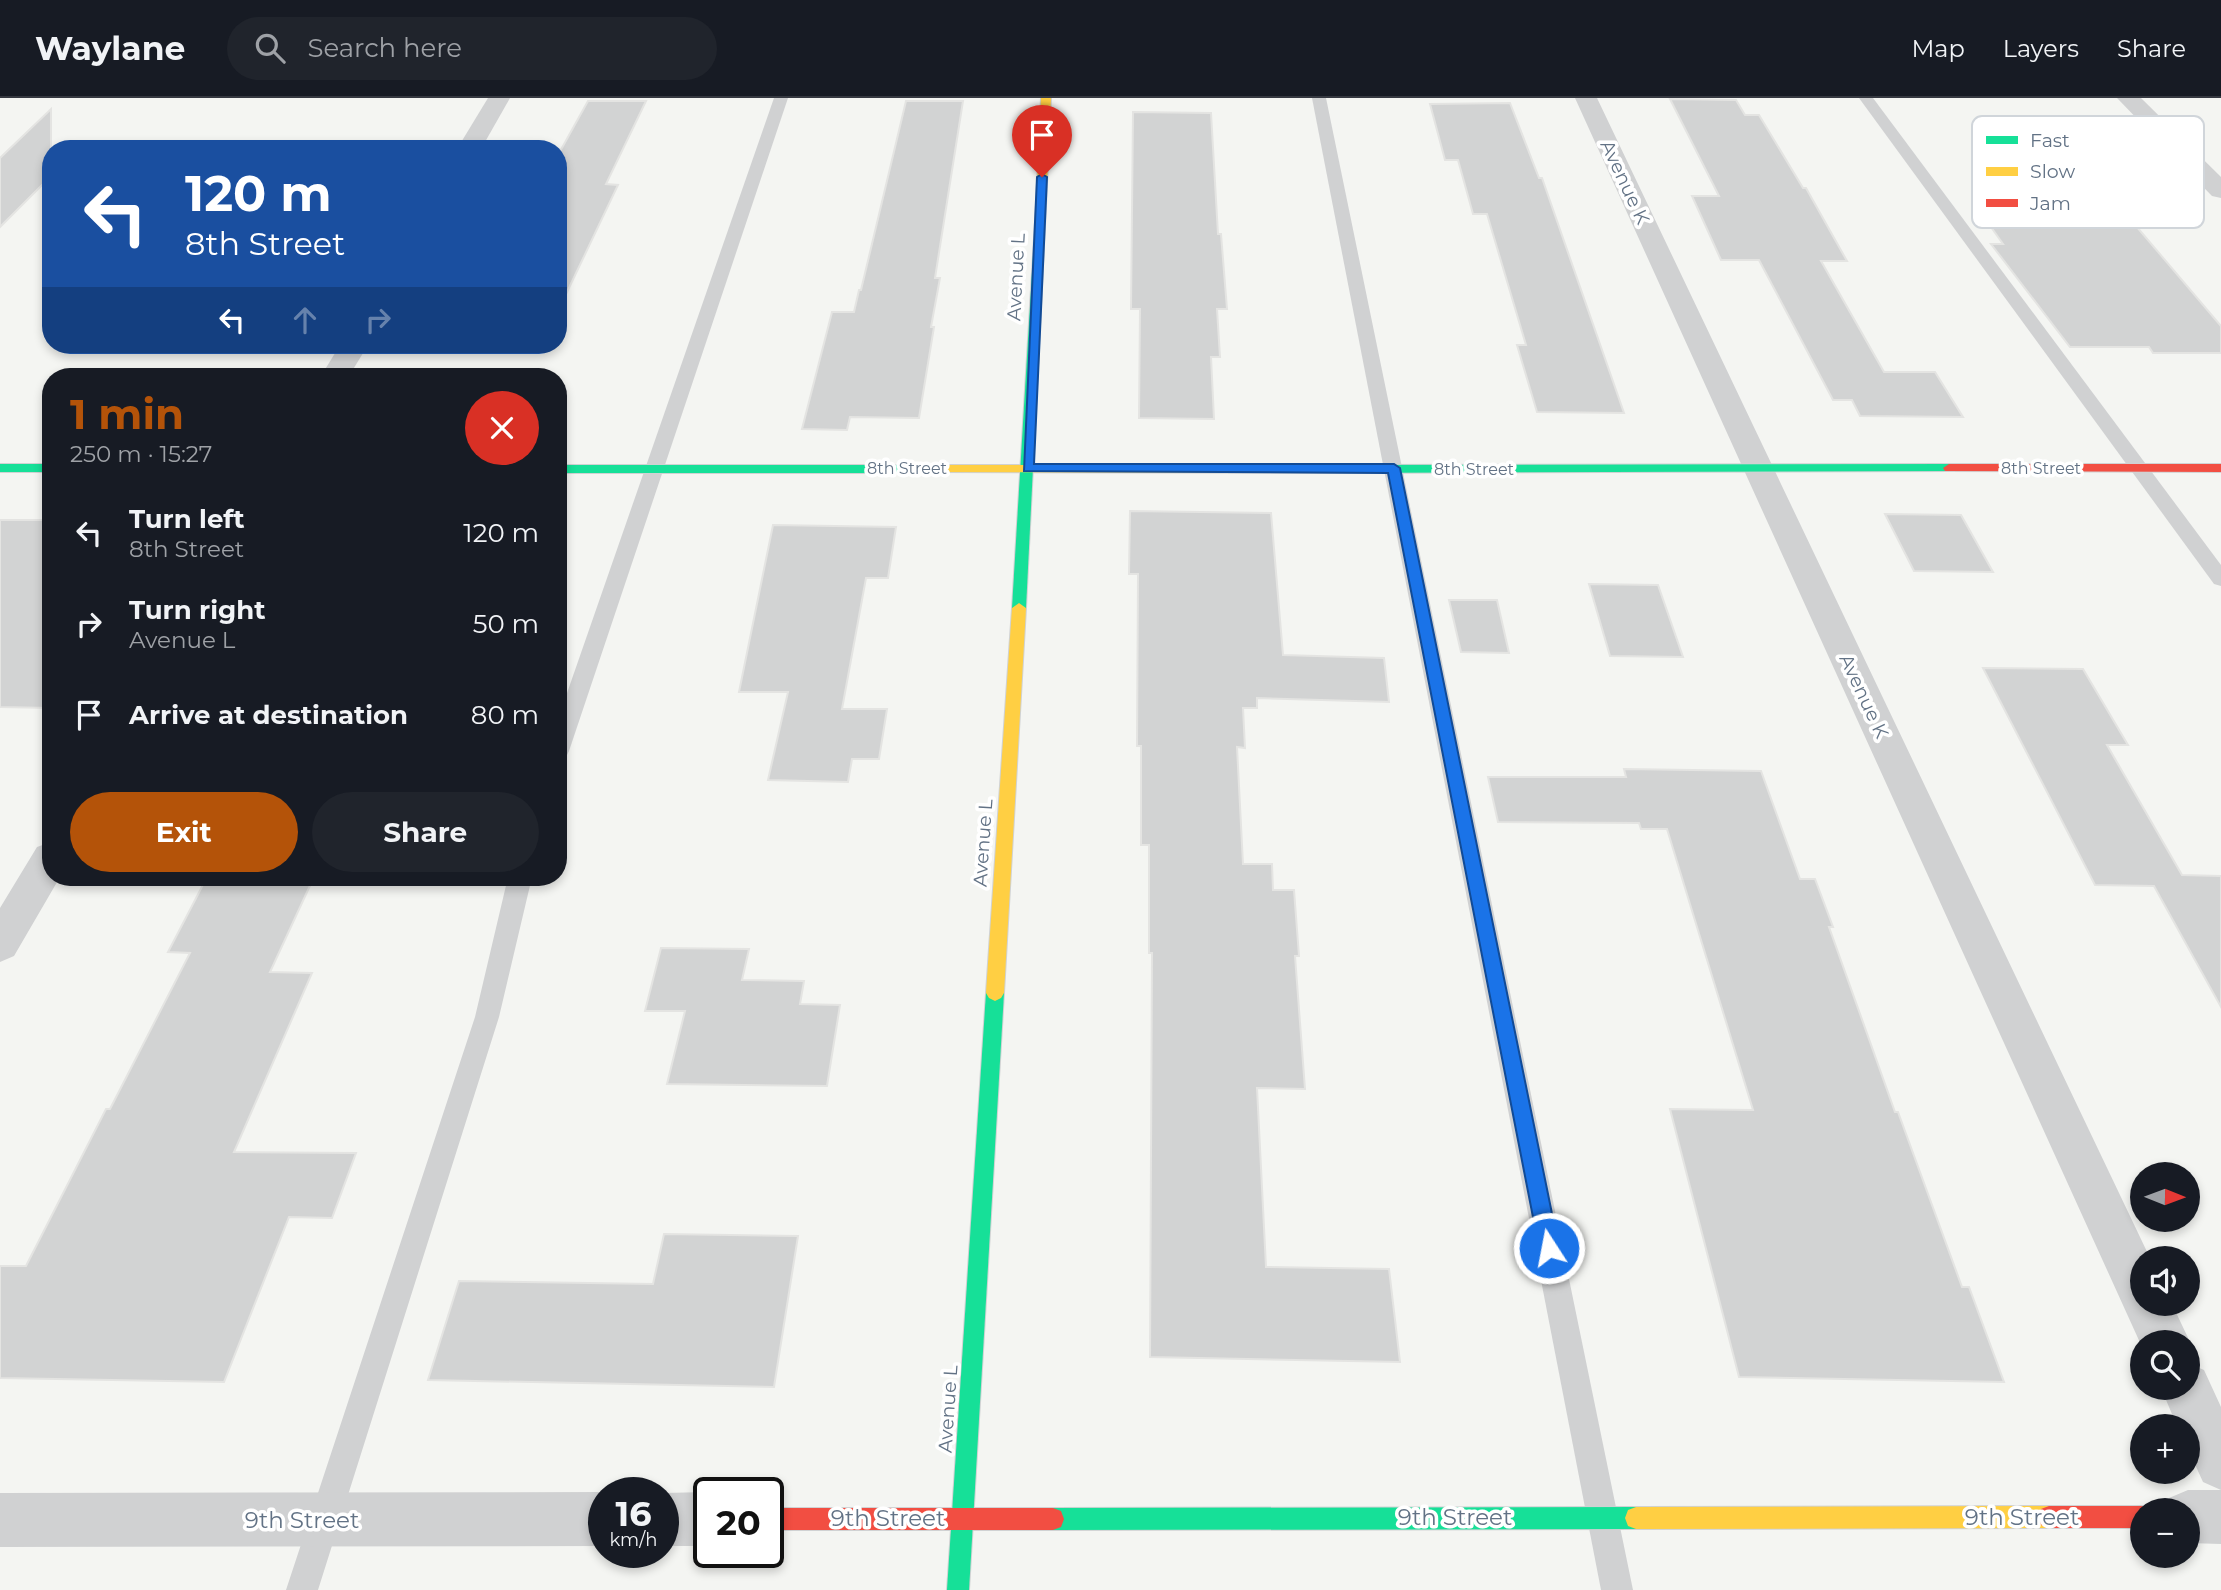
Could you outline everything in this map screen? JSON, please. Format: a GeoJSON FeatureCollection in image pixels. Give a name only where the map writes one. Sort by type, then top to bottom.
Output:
{"type":"FeatureCollection","features":[{"type":"Feature","properties":{"kind":"street"},"geometry":{"type":"LineString","coordinates":[[474,140],[499,98]]}},
{"type":"Feature","properties":{"kind":"street","name":"Avenue L"},"geometry":{"type":"LineString","coordinates":[[958,1590],[1028,468],[1046,98]]}},
{"type":"Feature","properties":{"kind":"street","name":"Avenue K"},"geometry":{"type":"LineString","coordinates":[[1586,98],[2130,1268]]}},
{"type":"Feature","properties":{"kind":"street"},"geometry":{"type":"LineString","coordinates":[[2129,98],[2147,116]]}},
{"type":"Feature","properties":{"kind":"street"},"geometry":{"type":"LineString","coordinates":[[2204,174],[2221,191]]}},
{"type":"Feature","properties":{"kind":"street"},"geometry":{"type":"LineString","coordinates":[[0,468],[42,468]]}},
{"type":"Feature","properties":{"kind":"street","name":"8th Street"},"geometry":{"type":"LineString","coordinates":[[567,469],[2221,468]]}},
{"type":"Feature","properties":{"kind":"street"},"geometry":{"type":"LineString","coordinates":[[0,944],[42,873]]}},
{"type":"Feature","properties":{"kind":"street"},"geometry":{"type":"LineString","coordinates":[[2192,1400],[2221,1464]]}},
{"type":"Feature","properties":{"kind":"street","name":"9th Street"},"geometry":{"type":"LineString","coordinates":[[784,1519],[2130,1517]]}},
{"type":"Feature","properties":{"kind":"street"},"geometry":{"type":"LineString","coordinates":[[2200,1517],[2221,1517]]}},
{"type":"Feature","properties":{"kind":"street","name":"9th Street"},"geometry":{"type":"LineString","coordinates":[[0,1520],[588,1519]]}},
{"type":"Feature","properties":{"kind":"lane"},"geometry":{"type":"LineString","coordinates":[[567,724],[781,98]]}},
{"type":"Feature","properties":{"kind":"lane"},"geometry":{"type":"LineString","coordinates":[[1319,98],[1617,1590]]}},
{"type":"Feature","properties":{"kind":"lane"},"geometry":{"type":"LineString","coordinates":[[1866,98],[2221,579]]}},
{"type":"Feature","properties":{"kind":"lane"},"geometry":{"type":"LineString","coordinates":[[302,1590],[487,1017],[518,886]]}},
{"type":"Feature","properties":{"kind":"building"},"geometry":{"type":"Polygon","coordinates":[[[1670,99],[1736,100],[1745,115],[1759,115],[1803,188],[1806,188],[1847,261],[1821,261],[1884,372],[1935,372],[1963,417],[1860,416],[1852,400],[1833,400],[1759,260],[1721,260],[1692,196],[1719,196],[1670,99]]]}},
{"type":"Feature","properties":{"kind":"building"},"geometry":{"type":"Polygon","coordinates":[[[588,101],[646,101],[606,184],[618,185],[567,292],[567,140],[588,101]]]}},
{"type":"Feature","properties":{"kind":"building"},"geometry":{"type":"Polygon","coordinates":[[[906,101],[963,101],[935,278],[940,278],[919,418],[850,417],[847,430],[802,429],[832,312],[854,312],[861,290],[906,101]]]}},
{"type":"Feature","properties":{"kind":"building"},"geometry":{"type":"Polygon","coordinates":[[[1510,103],[1539,178],[1542,178],[1624,413],[1537,412],[1517,345],[1526,345],[1487,214],[1473,214],[1458,160],[1445,160],[1430,104],[1510,103]]]}},
{"type":"Feature","properties":{"kind":"building"},"geometry":{"type":"Polygon","coordinates":[[[51,109],[51,140],[42,140],[42,185],[0,227],[0,158],[51,109]]]}},
{"type":"Feature","properties":{"kind":"building"},"geometry":{"type":"Polygon","coordinates":[[[1133,112],[1211,113],[1218,234],[1221,234],[1227,309],[1217,309],[1220,357],[1211,357],[1214,419],[1139,418],[1140,309],[1131,309],[1133,112]]]}},
{"type":"Feature","properties":{"kind":"building"},"geometry":{"type":"Polygon","coordinates":[[[1992,228],[2138,228],[2221,326],[2221,353],[2153,353],[2149,347],[2070,347],[1991,244],[2003,244],[1992,228]]]}},
{"type":"Feature","properties":{"kind":"building"},"geometry":{"type":"Polygon","coordinates":[[[1130,511],[1271,513],[1283,655],[1384,658],[1389,702],[1257,698],[1257,708],[1243,708],[1245,748],[1237,747],[1243,864],[1272,864],[1273,890],[1294,890],[1299,956],[1295,956],[1305,1089],[1257,1088],[1266,1267],[1389,1269],[1400,1362],[1150,1357],[1152,953],[1149,953],[1149,845],[1141,845],[1141,746],[1137,746],[1138,574],[1129,574],[1130,511]]]}},
{"type":"Feature","properties":{"kind":"building"},"geometry":{"type":"Polygon","coordinates":[[[1885,514],[1961,515],[1993,572],[1914,571],[1885,514]]]}},
{"type":"Feature","properties":{"kind":"building"},"geometry":{"type":"Polygon","coordinates":[[[0,520],[42,520],[42,708],[0,707],[0,520]]]}},
{"type":"Feature","properties":{"kind":"building"},"geometry":{"type":"Polygon","coordinates":[[[773,525],[896,527],[888,578],[866,578],[842,709],[887,709],[879,759],[852,759],[848,782],[768,780],[788,692],[739,692],[773,525]]]}},
{"type":"Feature","properties":{"kind":"building"},"geometry":{"type":"Polygon","coordinates":[[[1589,584],[1658,585],[1683,657],[1610,656],[1589,584]]]}},
{"type":"Feature","properties":{"kind":"building"},"geometry":{"type":"Polygon","coordinates":[[[1449,600],[1497,600],[1509,653],[1461,652],[1449,600]]]}},
{"type":"Feature","properties":{"kind":"building"},"geometry":{"type":"Polygon","coordinates":[[[1983,668],[2083,669],[2128,745],[2107,745],[2182,875],[2221,876],[2221,1007],[2154,886],[2095,885],[1983,668]]]}},
{"type":"Feature","properties":{"kind":"building"},"geometry":{"type":"Polygon","coordinates":[[[1624,769],[1761,771],[1800,879],[1815,879],[1833,927],[1829,927],[1895,1112],[1898,1112],[1962,1287],[1969,1287],[2004,1382],[1739,1377],[1670,1109],[1753,1110],[1667,829],[1641,829],[1639,823],[1498,822],[1488,777],[1626,777],[1624,769]]]}},
{"type":"Feature","properties":{"kind":"building"},"geometry":{"type":"Polygon","coordinates":[[[202,886],[310,886],[270,972],[312,973],[234,1152],[356,1153],[332,1218],[289,1217],[224,1382],[0,1378],[0,1266],[26,1266],[106,1109],[110,1109],[190,953],[168,952],[202,886]]]}},
{"type":"Feature","properties":{"kind":"building"},"geometry":{"type":"Polygon","coordinates":[[[661,948],[749,949],[742,980],[804,981],[800,1004],[840,1005],[827,1086],[667,1084],[685,1011],[645,1011],[661,948]]]}},
{"type":"Feature","properties":{"kind":"building"},"geometry":{"type":"Polygon","coordinates":[[[664,1234],[798,1236],[774,1387],[428,1380],[459,1281],[653,1284],[664,1234]]]}},
{"type":"Feature","properties":{"kind":"traffic: fast"},"geometry":{"type":"LineString","coordinates":[[1019,608],[1041,205]]}},
{"type":"Feature","properties":{"kind":"traffic: fast"},"geometry":{"type":"LineString","coordinates":[[0,468],[42,468]]}},
{"type":"Feature","properties":{"kind":"traffic: fast"},"geometry":{"type":"LineString","coordinates":[[1325,469],[1949,468]]}},
{"type":"Feature","properties":{"kind":"traffic: fast"},"geometry":{"type":"LineString","coordinates":[[567,469],[940,469]]}},
{"type":"Feature","properties":{"kind":"traffic: fast"},"geometry":{"type":"LineString","coordinates":[[958,1590],[995,993]]}},
{"type":"Feature","properties":{"kind":"traffic: fast"},"geometry":{"type":"LineString","coordinates":[[1053,1519],[1636,1518]]}},
{"type":"Feature","properties":{"kind":"traffic: slow"},"geometry":{"type":"LineString","coordinates":[[1041,205],[1046,98]]}},
{"type":"Feature","properties":{"kind":"traffic: slow"},"geometry":{"type":"LineString","coordinates":[[940,469],[1325,469]]}},
{"type":"Feature","properties":{"kind":"traffic: slow"},"geometry":{"type":"LineString","coordinates":[[995,993],[1019,608]]}},
{"type":"Feature","properties":{"kind":"traffic: slow"},"geometry":{"type":"LineString","coordinates":[[1636,1518],[2049,1517]]}},
{"type":"Feature","properties":{"kind":"traffic: jam"},"geometry":{"type":"LineString","coordinates":[[1949,468],[2221,468]]}},
{"type":"Feature","properties":{"kind":"traffic: jam"},"geometry":{"type":"LineString","coordinates":[[2049,1517],[2130,1517]]}},
{"type":"Feature","properties":{"kind":"traffic: jam"},"geometry":{"type":"LineString","coordinates":[[784,1519],[1053,1519]]}},
{"type":"Feature","properties":{"kind":"route"},"geometry":{"type":"LineString","coordinates":[[1042,177],[1028,468],[1394,468],[1549,1248]]}}]}
